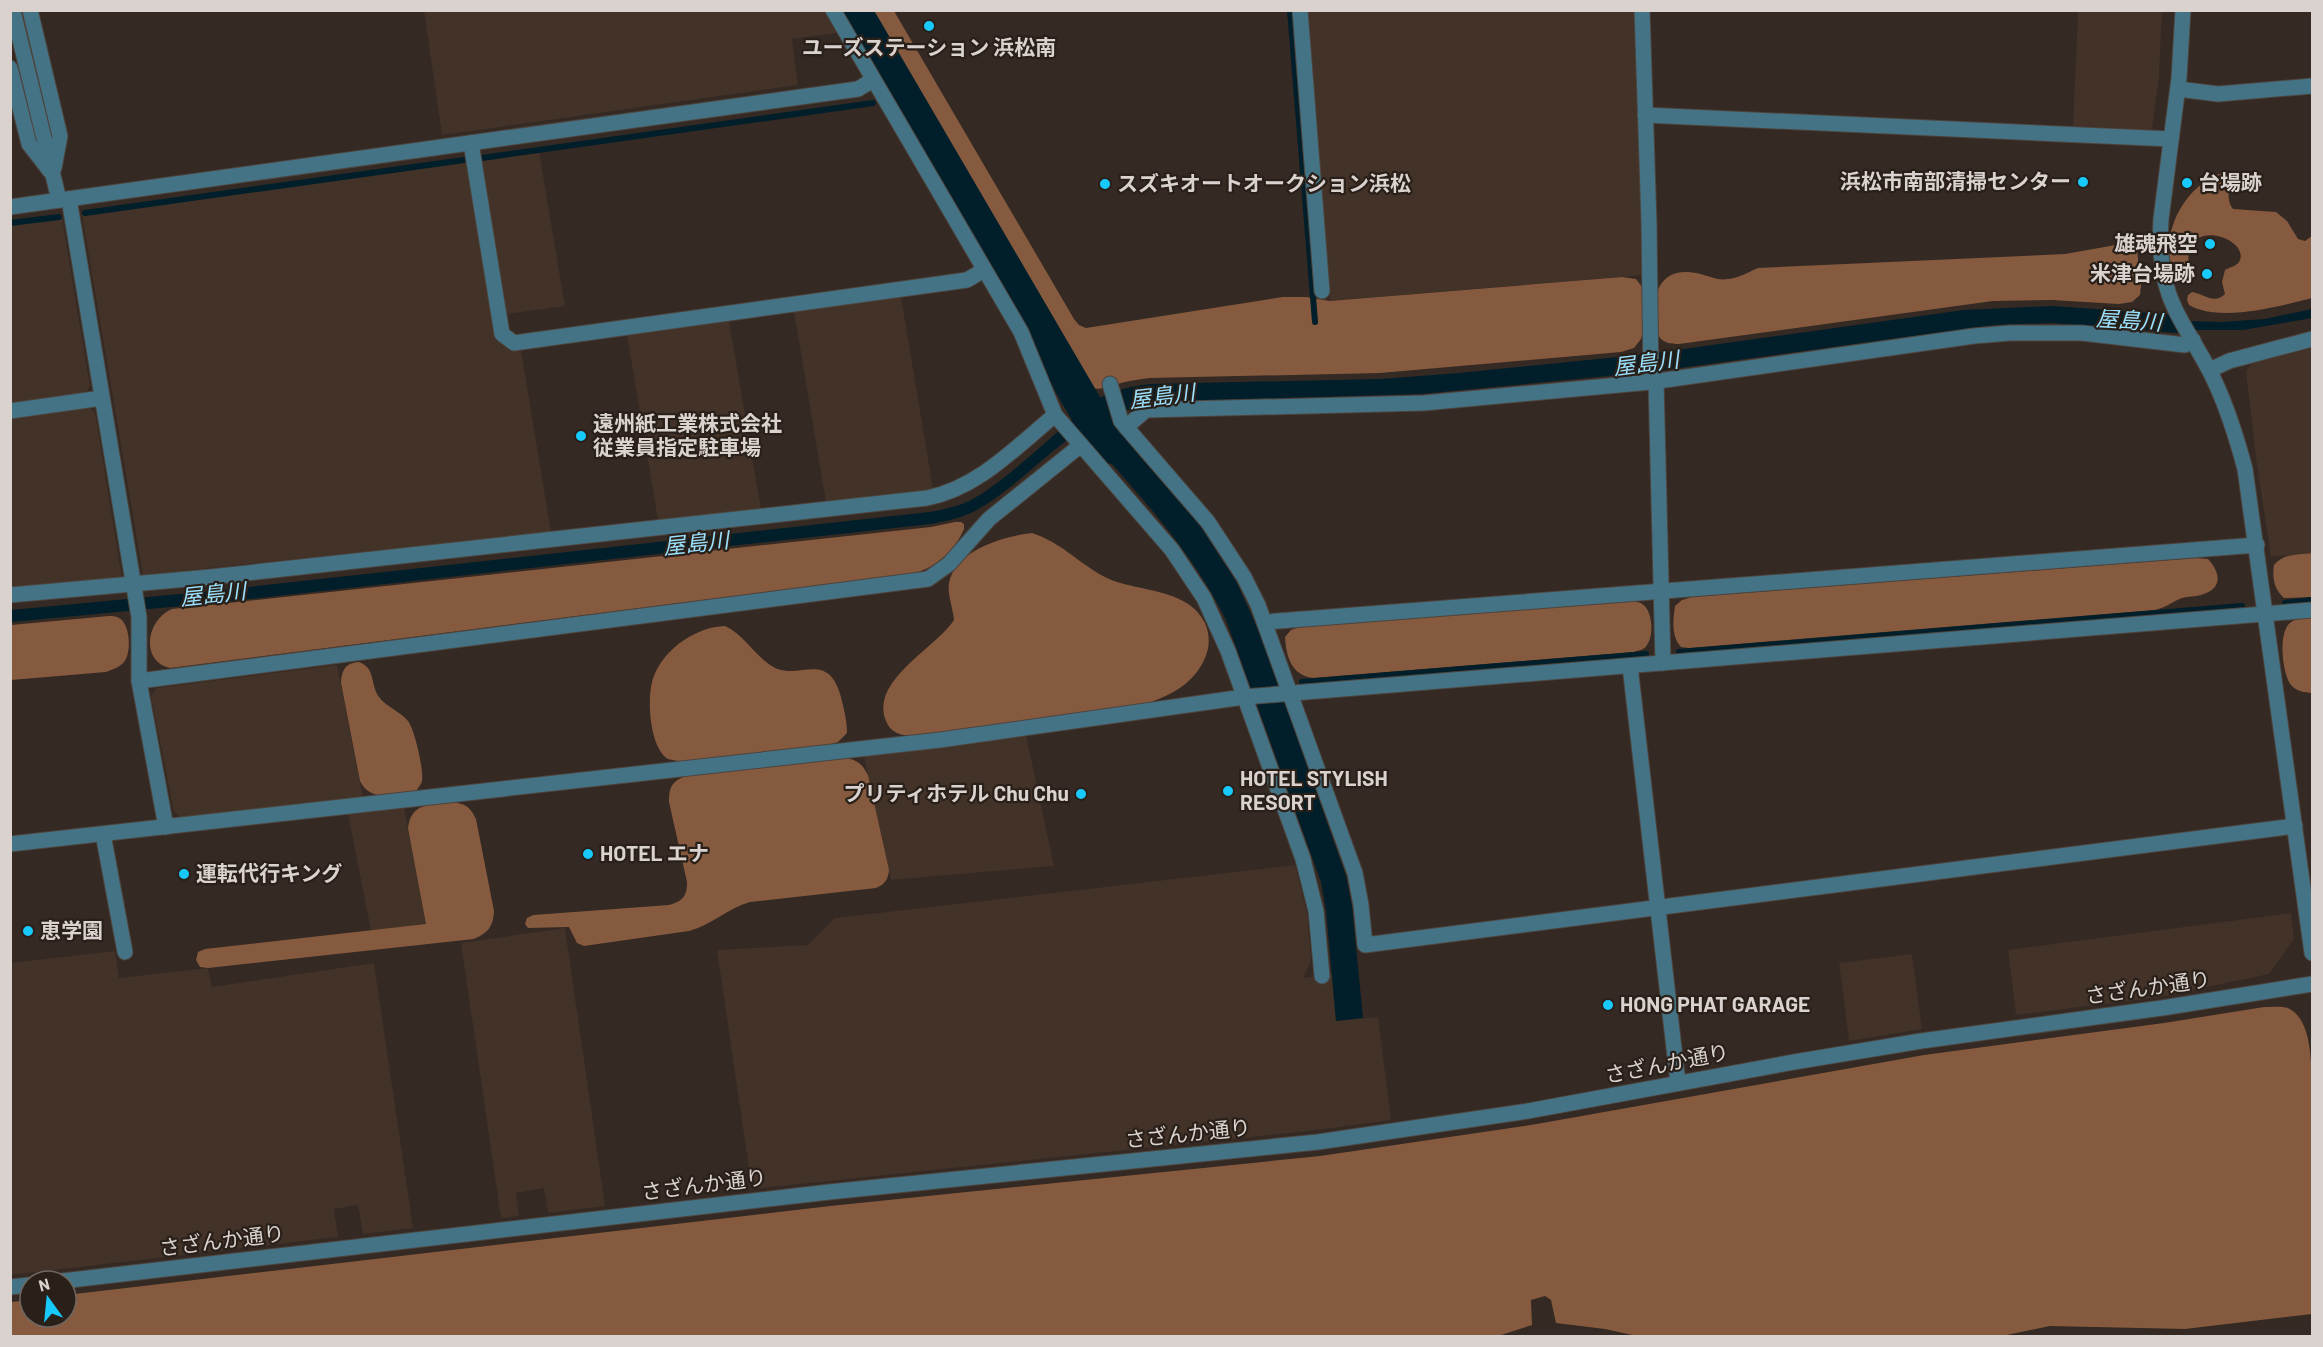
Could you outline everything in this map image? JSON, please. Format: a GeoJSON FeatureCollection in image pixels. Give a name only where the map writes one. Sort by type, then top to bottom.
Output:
{"type":"FeatureCollection","features":[{"type":"Feature","properties":{"kind":"street"},"geometry":{"type":"LineString","coordinates":[[30,10],[60,136],[53,175]]}},
{"type":"Feature","properties":{"kind":"street"},"geometry":{"type":"LineString","coordinates":[[833,10],[1021,332],[1058,418],[1172,550],[1189,574],[1217,624],[1249,696],[1310,885],[1316,911],[1322,976]]}},
{"type":"Feature","properties":{"kind":"street"},"geometry":{"type":"LineString","coordinates":[[1300,10],[1322,291]]}},
{"type":"Feature","properties":{"kind":"street"},"geometry":{"type":"LineString","coordinates":[[1642,10],[1649,223],[1650,348],[1663,663]]}},
{"type":"Feature","properties":{"kind":"street"},"geometry":{"type":"LineString","coordinates":[[2183,10],[2178,89],[2160,242],[2162,265],[2167,288],[2177,312],[2210,370],[2227,409],[2237,438],[2251,499],[2313,953]]}},
{"type":"Feature","properties":{"kind":"street"},"geometry":{"type":"LineString","coordinates":[[14,15],[53,175],[64,200],[102,398],[139,617],[139,681],[166,827]]}},
{"type":"Feature","properties":{"kind":"street"},"geometry":{"type":"LineString","coordinates":[[10,68],[29,144],[53,175]]}},
{"type":"Feature","properties":{"kind":"street"},"geometry":{"type":"LineString","coordinates":[[10,207],[858,89],[873,80]]}},
{"type":"Feature","properties":{"kind":"street"},"geometry":{"type":"LineString","coordinates":[[2178,89],[2217,94],[2313,86]]}},
{"type":"Feature","properties":{"kind":"street"},"geometry":{"type":"LineString","coordinates":[[1645,115],[2172,139]]}},
{"type":"Feature","properties":{"kind":"street"},"geometry":{"type":"LineString","coordinates":[[471,143],[502,334],[514,343],[967,280],[984,270]]}},
{"type":"Feature","properties":{"kind":"street"},"geometry":{"type":"LineString","coordinates":[[1320,260],[1335,259]]}},
{"type":"Feature","properties":{"kind":"street"},"geometry":{"type":"LineString","coordinates":[[1123,422],[1146,410],[1424,403],[1653,380],[2010,333],[2082,333],[2185,345],[2192,339]]}},
{"type":"Feature","properties":{"kind":"street"},"geometry":{"type":"LineString","coordinates":[[2210,370],[2229,361],[2313,339]]}},
{"type":"Feature","properties":{"kind":"street"},"geometry":{"type":"LineString","coordinates":[[1111,386],[1123,422],[1208,522],[1244,576],[1265,622],[1288,693],[1355,873],[1365,945],[2295,826]]}},
{"type":"Feature","properties":{"kind":"street"},"geometry":{"type":"LineString","coordinates":[[10,411],[102,398]]}},
{"type":"Feature","properties":{"kind":"street"},"geometry":{"type":"LineString","coordinates":[[10,595],[134,587],[927,498],[945,494],[978,478],[1058,418]]}},
{"type":"Feature","properties":{"kind":"street"},"geometry":{"type":"LineString","coordinates":[[139,681],[928,579],[950,564],[989,519],[1079,442]]}},
{"type":"Feature","properties":{"kind":"street"},"geometry":{"type":"LineString","coordinates":[[1265,622],[2257,545]]}},
{"type":"Feature","properties":{"kind":"street"},"geometry":{"type":"LineString","coordinates":[[10,844],[940,740],[1249,696],[2313,610]]}},
{"type":"Feature","properties":{"kind":"street"},"geometry":{"type":"LineString","coordinates":[[1630,666],[1678,1083]]}},
{"type":"Feature","properties":{"kind":"street"},"geometry":{"type":"LineString","coordinates":[[103,834],[125,952]]}},
{"type":"Feature","properties":{"kind":"street","name":"さざんか通り"},"geometry":{"type":"LineString","coordinates":[[78,1279],[829,1192],[1318,1142],[1516,1113],[1921,1041],[2162,1008],[2313,984]]}},
{"type":"Feature","properties":{"kind":"shaded area"},"geometry":{"type":"Polygon","coordinates":[[[424,11],[824,11],[837,33],[792,39],[798,85],[442,135],[424,11]]]}},
{"type":"Feature","properties":{"kind":"shaded area"},"geometry":{"type":"Polygon","coordinates":[[[863,11],[894,11],[1074,319],[1086,328],[1283,297],[1306,297],[1330,301],[1622,277],[1636,279],[1642,287],[1644,327],[1641,339],[1634,348],[1621,352],[1380,373],[1150,378],[1096,389],[1085,385],[1079,380],[863,11]]]}},
{"type":"Feature","properties":{"kind":"shaded area"},"geometry":{"type":"Polygon","coordinates":[[[1307,11],[1636,11],[1644,275],[1330,301],[1307,11]]]}},
{"type":"Feature","properties":{"kind":"shaded area"},"geometry":{"type":"Polygon","coordinates":[[[2078,11],[2162,11],[2159,76],[2152,130],[2073,126],[2078,11]]]}},
{"type":"Feature","properties":{"kind":"shaded area"},"geometry":{"type":"Polygon","coordinates":[[[539,151],[565,306],[507,314],[480,159],[539,151]]]}},
{"type":"Feature","properties":{"kind":"shaded area"},"geometry":{"type":"Polygon","coordinates":[[[466,161],[496,340],[510,351],[521,350],[551,532],[143,575],[82,215],[466,161]]]}},
{"type":"Feature","properties":{"kind":"shaded area"},"geometry":{"type":"Polygon","coordinates":[[[2225,174],[2227,178],[2229,200],[2233,209],[2276,212],[2287,221],[2298,239],[2305,241],[2312,236],[2312,298],[2233,313],[2217,313],[2189,305],[2188,295],[2192,292],[2213,299],[2225,294],[2222,282],[2225,270],[2236,265],[2240,260],[2237,247],[2230,241],[2213,235],[2204,236],[2197,239],[2189,250],[2191,279],[2185,283],[2179,282],[2170,258],[2171,232],[2180,209],[2196,189],[2209,178],[2225,174]]]}},
{"type":"Feature","properties":{"kind":"shaded area"},"geometry":{"type":"Polygon","coordinates":[[[62,217],[90,386],[85,393],[11,404],[10,224],[62,217]]]}},
{"type":"Feature","properties":{"kind":"shaded area"},"geometry":{"type":"Polygon","coordinates":[[[2127,243],[2137,250],[2141,285],[2140,295],[2132,302],[2119,304],[2052,300],[1993,301],[1679,344],[1663,341],[1656,327],[1655,305],[1660,286],[1673,274],[1683,272],[1724,279],[1740,276],[1758,268],[2065,254],[2127,243]]]}},
{"type":"Feature","properties":{"kind":"shaded area"},"geometry":{"type":"Polygon","coordinates":[[[901,297],[933,489],[826,502],[794,312],[901,297]]]}},
{"type":"Feature","properties":{"kind":"shaded area"},"geometry":{"type":"Polygon","coordinates":[[[729,321],[761,509],[658,520],[627,335],[729,321]]]}},
{"type":"Feature","properties":{"kind":"shaded area"},"geometry":{"type":"Polygon","coordinates":[[[2312,348],[2312,553],[2271,557],[2246,371],[2251,364],[2312,348]]]}},
{"type":"Feature","properties":{"kind":"shaded area"},"geometry":{"type":"Polygon","coordinates":[[[88,407],[95,412],[122,578],[11,588],[10,418],[88,407]]]}},
{"type":"Feature","properties":{"kind":"shaded area"},"geometry":{"type":"Polygon","coordinates":[[[955,522],[964,524],[964,529],[950,551],[930,567],[914,573],[170,668],[160,664],[151,649],[150,640],[156,622],[172,609],[931,527],[955,522]]]}},
{"type":"Feature","properties":{"kind":"shaded area"},"geometry":{"type":"Polygon","coordinates":[[[1032,533],[1061,547],[1103,576],[1173,596],[1186,602],[1197,611],[1205,623],[1209,636],[1208,649],[1200,667],[1180,688],[1145,704],[924,735],[909,736],[895,732],[886,721],[883,706],[887,692],[907,666],[954,620],[949,596],[949,583],[953,572],[971,553],[982,547],[1008,537],[1032,533]]]}},
{"type":"Feature","properties":{"kind":"shaded area"},"geometry":{"type":"Polygon","coordinates":[[[2312,553],[2312,597],[2284,598],[2274,583],[2274,565],[2287,556],[2312,553]]]}},
{"type":"Feature","properties":{"kind":"shaded area"},"geometry":{"type":"Polygon","coordinates":[[[2196,558],[2208,559],[2212,564],[2218,580],[2213,589],[2201,595],[2182,598],[2155,610],[1689,648],[1681,647],[1674,633],[1675,606],[1682,600],[1692,597],[2196,558]]]}},
{"type":"Feature","properties":{"kind":"shaded area"},"geometry":{"type":"Polygon","coordinates":[[[1633,601],[1646,607],[1651,630],[1646,647],[1634,652],[1314,678],[1300,674],[1295,669],[1289,658],[1285,637],[1291,630],[1299,627],[1633,601]]]}},
{"type":"Feature","properties":{"kind":"shaded area"},"geometry":{"type":"Polygon","coordinates":[[[115,616],[123,621],[127,631],[128,655],[120,666],[106,672],[11,680],[11,625],[115,616]]]}},
{"type":"Feature","properties":{"kind":"shaded area"},"geometry":{"type":"Polygon","coordinates":[[[2312,618],[2312,693],[2298,690],[2288,680],[2285,672],[2283,644],[2286,628],[2290,623],[2298,619],[2312,618]]]}},
{"type":"Feature","properties":{"kind":"shaded area"},"geometry":{"type":"Polygon","coordinates":[[[725,626],[738,634],[770,665],[781,670],[811,669],[828,674],[835,682],[841,697],[847,733],[838,742],[824,746],[682,762],[668,759],[662,753],[653,733],[650,695],[654,676],[666,657],[683,641],[703,630],[725,626]]]}},
{"type":"Feature","properties":{"kind":"shaded area"},"geometry":{"type":"Polygon","coordinates":[[[359,662],[368,668],[379,697],[405,718],[411,726],[422,769],[422,782],[417,790],[385,796],[377,795],[365,788],[360,781],[341,683],[345,668],[359,662]]]}},
{"type":"Feature","properties":{"kind":"shaded area"},"geometry":{"type":"Polygon","coordinates":[[[337,665],[363,798],[182,818],[174,812],[151,696],[157,688],[337,665]]]}},
{"type":"Feature","properties":{"kind":"shaded area"},"geometry":{"type":"Polygon","coordinates":[[[1026,735],[1054,866],[891,880],[864,756],[1026,735]]]}},
{"type":"Feature","properties":{"kind":"shaded area"},"geometry":{"type":"Polygon","coordinates":[[[845,758],[859,763],[868,775],[889,870],[885,881],[876,888],[750,902],[689,931],[584,946],[577,943],[569,927],[528,928],[525,924],[527,918],[533,915],[669,905],[681,900],[686,891],[687,882],[669,802],[672,785],[681,778],[845,758]]]}},
{"type":"Feature","properties":{"kind":"shaded area"},"geometry":{"type":"Polygon","coordinates":[[[452,802],[467,806],[476,819],[494,911],[491,925],[483,934],[474,939],[208,968],[200,967],[196,960],[198,952],[205,949],[426,924],[408,828],[413,813],[423,806],[452,802]]]}},
{"type":"Feature","properties":{"kind":"shaded area"},"geometry":{"type":"Polygon","coordinates":[[[404,808],[427,924],[371,931],[348,814],[404,808]]]}},
{"type":"Feature","properties":{"kind":"shaded area"},"geometry":{"type":"Polygon","coordinates":[[[1295,865],[1307,913],[1311,960],[1303,978],[1332,974],[1336,1021],[1378,1017],[1391,1120],[1317,1130],[752,1189],[717,950],[808,945],[835,918],[1295,865]]]}},
{"type":"Feature","properties":{"kind":"shaded area"},"geometry":{"type":"Polygon","coordinates":[[[2291,913],[2294,939],[2269,974],[2160,997],[2016,1015],[2008,950],[2291,913]]]}},
{"type":"Feature","properties":{"kind":"shaded area"},"geometry":{"type":"Polygon","coordinates":[[[565,928],[605,1206],[548,1213],[544,1188],[516,1193],[519,1216],[501,1218],[461,943],[565,928]]]}},
{"type":"Feature","properties":{"kind":"shaded area"},"geometry":{"type":"Polygon","coordinates":[[[115,951],[119,978],[208,968],[212,987],[374,963],[413,1228],[363,1234],[358,1205],[334,1209],[338,1237],[63,1269],[18,1269],[18,1274],[11,1275],[11,963],[115,951]]]}},
{"type":"Feature","properties":{"kind":"shaded area"},"geometry":{"type":"Polygon","coordinates":[[[1912,954],[1922,1029],[1849,1041],[1839,963],[1912,954]]]}},
{"type":"Feature","properties":{"kind":"shaded area"},"geometry":{"type":"Polygon","coordinates":[[[2264,1007],[2286,1007],[2301,1020],[2308,1037],[2312,1074],[2312,1314],[2185,1329],[2050,1326],[2002,1336],[1637,1336],[1605,1329],[1556,1323],[1551,1300],[1545,1296],[1531,1300],[1532,1325],[1498,1336],[11,1336],[11,1302],[18,1301],[18,1329],[78,1329],[78,1294],[830,1206],[1320,1156],[1531,1125],[1924,1055],[2164,1023],[2264,1007]]]}},
{"type":"Feature","properties":{"kind":"water","name":"屋島川"},"geometry":{"type":"Polygon","coordinates":[[[2052,306],[2166,314],[2191,321],[2220,322],[2265,319],[2312,309],[2312,318],[2243,330],[2196,330],[2177,333],[2052,323],[1994,325],[1650,372],[1421,394],[1152,402],[1113,415],[1111,423],[1201,527],[1236,581],[1262,638],[1346,876],[1352,906],[1363,1018],[1336,1021],[1326,910],[1321,882],[1226,620],[1212,593],[1179,544],[1082,430],[975,511],[931,524],[213,603],[11,622],[11,610],[212,591],[929,512],[954,507],[969,501],[991,487],[1102,397],[1138,386],[1381,379],[1459,373],[1648,354],[1964,310],[2052,306]]]}},
{"type":"Feature","properties":{"kind":"waterway"},"geometry":{"type":"LineString","coordinates":[[853,10],[1095,424],[1113,446]]}},
{"type":"Feature","properties":{"kind":"waterway"},"geometry":{"type":"LineString","coordinates":[[1290,10],[1315,322]]}},
{"type":"Feature","properties":{"kind":"waterway"},"geometry":{"type":"LineString","coordinates":[[898,100],[904,99]]}},
{"type":"Feature","properties":{"kind":"waterway"},"geometry":{"type":"LineString","coordinates":[[482,158],[873,103]]}},
{"type":"Feature","properties":{"kind":"waterway"},"geometry":{"type":"LineString","coordinates":[[85,213],[464,160]]}},
{"type":"Feature","properties":{"kind":"waterway"},"geometry":{"type":"LineString","coordinates":[[10,223],[59,217]]}},
{"type":"Feature","properties":{"kind":"waterway"},"geometry":{"type":"LineString","coordinates":[[2285,603],[2312,600]]}},
{"type":"Feature","properties":{"kind":"waterway"},"geometry":{"type":"LineString","coordinates":[[1679,652],[2242,606]]}},
{"type":"Feature","properties":{"kind":"waterway"},"geometry":{"type":"LineString","coordinates":[[1302,682],[1646,654]]}},
{"type":"Feature","properties":{"kind":"place","name":"ユーズステーション 浜松南"},"geometry":{"type":"Point","coordinates":[929,26]}},
{"type":"Feature","properties":{"kind":"place","name":"浜松市南部清掃センター"},"geometry":{"type":"Point","coordinates":[2083,182]}},
{"type":"Feature","properties":{"kind":"place","name":"台場跡"},"geometry":{"type":"Point","coordinates":[2187,183]}},
{"type":"Feature","properties":{"kind":"place","name":"スズキオートオークション浜松"},"geometry":{"type":"Point","coordinates":[1105,184]}},
{"type":"Feature","properties":{"kind":"place","name":"雄魂飛空"},"geometry":{"type":"Point","coordinates":[2210,244]}},
{"type":"Feature","properties":{"kind":"place","name":"米津台場跡"},"geometry":{"type":"Point","coordinates":[2207,274]}},
{"type":"Feature","properties":{"kind":"place","name":"遠州紙工業株式会社 従業員指定駐車場"},"geometry":{"type":"Point","coordinates":[581,436]}},
{"type":"Feature","properties":{"kind":"place","name":"HOTEL STYLISH RESORT"},"geometry":{"type":"Point","coordinates":[1228,791]}},
{"type":"Feature","properties":{"kind":"place","name":"プリティホテル Chu Chu"},"geometry":{"type":"Point","coordinates":[1081,794]}},
{"type":"Feature","properties":{"kind":"place","name":"HOTEL エナ"},"geometry":{"type":"Point","coordinates":[588,854]}},
{"type":"Feature","properties":{"kind":"place","name":"運転代行キング"},"geometry":{"type":"Point","coordinates":[184,874]}},
{"type":"Feature","properties":{"kind":"place","name":"恵学園"},"geometry":{"type":"Point","coordinates":[28,931]}},
{"type":"Feature","properties":{"kind":"place","name":"HONG PHAT GARAGE"},"geometry":{"type":"Point","coordinates":[1608,1005]}}]}
